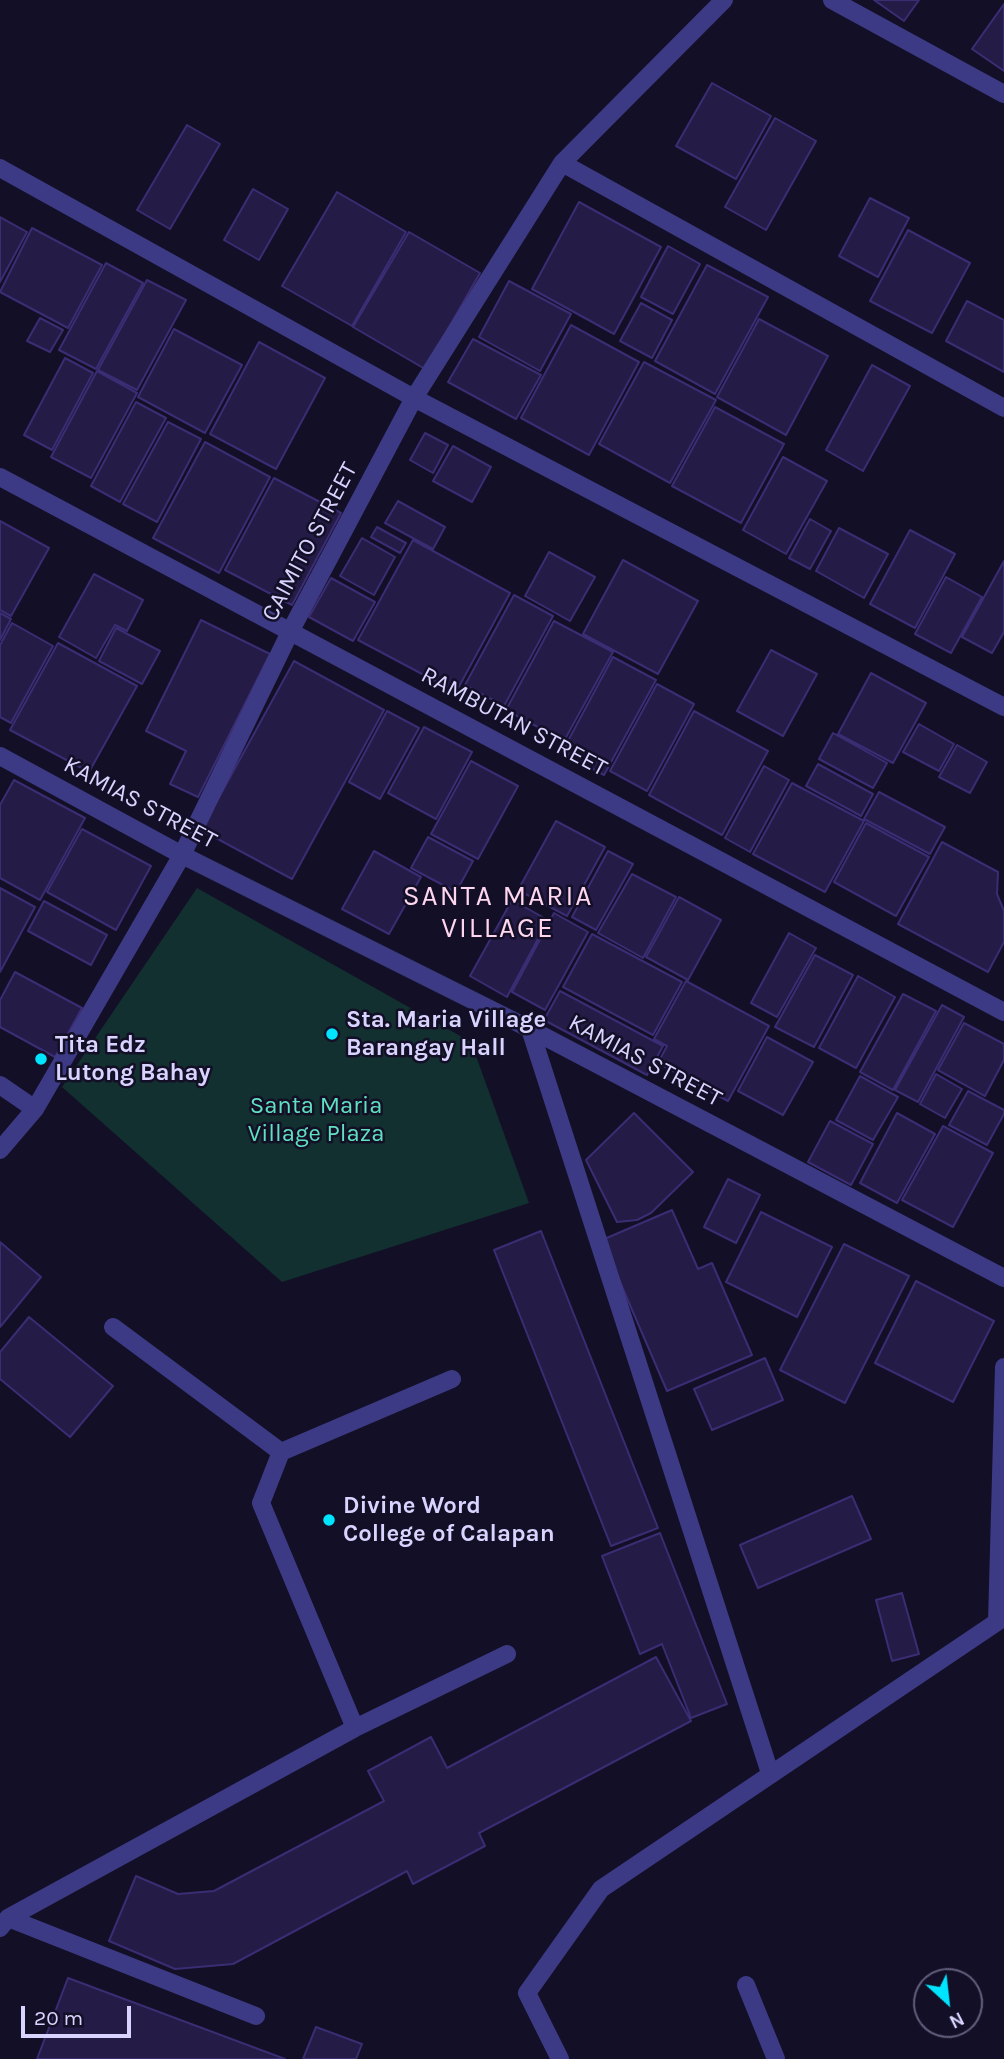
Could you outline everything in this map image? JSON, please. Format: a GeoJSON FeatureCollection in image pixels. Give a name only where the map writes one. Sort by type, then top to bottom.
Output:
{"type":"FeatureCollection","features":[{"type":"Feature","properties":{"kind":"street","name":"CAIMITO STREET"},"geometry":{"type":"LineString","coordinates":[[0,1150],[35,1109],[182,855],[290,630],[414,398],[562,163],[724,0]]}},
{"type":"Feature","properties":{"kind":"street"},"geometry":{"type":"LineString","coordinates":[[832,0],[1004,94]]}},
{"type":"Feature","properties":{"kind":"street"},"geometry":{"type":"LineString","coordinates":[[562,163],[1004,408]]}},
{"type":"Feature","properties":{"kind":"street"},"geometry":{"type":"LineString","coordinates":[[0,168],[414,398],[1004,707]]}},
{"type":"Feature","properties":{"kind":"street","name":"RAMBUTAN STREET"},"geometry":{"type":"LineString","coordinates":[[0,477],[1004,1012]]}},
{"type":"Feature","properties":{"kind":"street","name":"KAMIAS STREET"},"geometry":{"type":"LineString","coordinates":[[0,756],[182,855],[530,1029],[1004,1278]]}},
{"type":"Feature","properties":{"kind":"street"},"geometry":{"type":"LineString","coordinates":[[530,1029],[770,1773]]}},
{"type":"Feature","properties":{"kind":"street"},"geometry":{"type":"LineString","coordinates":[[0,1086],[35,1109]]}},
{"type":"Feature","properties":{"kind":"street"},"geometry":{"type":"LineString","coordinates":[[113,1327],[281,1452]]}},
{"type":"Feature","properties":{"kind":"street"},"geometry":{"type":"LineString","coordinates":[[561,2059],[527,1993],[601,1889],[997,1622],[1004,1367]]}},
{"type":"Feature","properties":{"kind":"street"},"geometry":{"type":"LineString","coordinates":[[355,1728],[261,1503],[281,1452],[452,1379]]}},
{"type":"Feature","properties":{"kind":"street"},"geometry":{"type":"LineString","coordinates":[[4,1923],[355,1728],[507,1654]]}},
{"type":"Feature","properties":{"kind":"street"},"geometry":{"type":"LineString","coordinates":[[4,1923],[256,2016]]}},
{"type":"Feature","properties":{"kind":"street"},"geometry":{"type":"LineString","coordinates":[[746,1985],[776,2059]]}},
{"type":"Feature","properties":{"kind":"green space","name":"Santa Maria Village Plaza"},"geometry":{"type":"Polygon","coordinates":[[[197,888],[471,1042],[529,1203],[282,1282],[62,1087],[197,888]]]}},
{"type":"Feature","properties":{"kind":"building"},"geometry":{"type":"Polygon","coordinates":[[[874,0],[919,0],[904,21],[874,0]]]}},
{"type":"Feature","properties":{"kind":"building"},"geometry":{"type":"Polygon","coordinates":[[[1004,4],[1004,71],[972,49],[1004,4]]]}},
{"type":"Feature","properties":{"kind":"building"},"geometry":{"type":"Polygon","coordinates":[[[712,83],[771,116],[736,179],[676,146],[712,83]]]}},
{"type":"Feature","properties":{"kind":"building"},"geometry":{"type":"Polygon","coordinates":[[[775,118],[816,141],[766,230],[725,207],[775,118]]]}},
{"type":"Feature","properties":{"kind":"building"},"geometry":{"type":"Polygon","coordinates":[[[187,125],[220,144],[170,229],[137,210],[187,125]]]}},
{"type":"Feature","properties":{"kind":"building"},"geometry":{"type":"Polygon","coordinates":[[[253,189],[288,209],[259,260],[224,240],[253,189]]]}},
{"type":"Feature","properties":{"kind":"building"},"geometry":{"type":"Polygon","coordinates":[[[337,192],[406,232],[352,326],[282,286],[337,192]]]}},
{"type":"Feature","properties":{"kind":"building"},"geometry":{"type":"Polygon","coordinates":[[[870,198],[909,218],[878,277],[839,256],[870,198]]]}},
{"type":"Feature","properties":{"kind":"building"},"geometry":{"type":"Polygon","coordinates":[[[579,202],[661,247],[614,334],[532,289],[579,202]]]}},
{"type":"Feature","properties":{"kind":"building"},"geometry":{"type":"Polygon","coordinates":[[[0,217],[27,232],[0,282],[0,217]]]}},
{"type":"Feature","properties":{"kind":"building"},"geometry":{"type":"Polygon","coordinates":[[[32,228],[102,265],[68,328],[0,292],[32,228]]]}},
{"type":"Feature","properties":{"kind":"building"},"geometry":{"type":"Polygon","coordinates":[[[908,230],[970,263],[932,333],[870,301],[908,230]]]}},
{"type":"Feature","properties":{"kind":"building"},"geometry":{"type":"Polygon","coordinates":[[[409,232],[480,273],[425,369],[353,327],[409,232]]]}},
{"type":"Feature","properties":{"kind":"building"},"geometry":{"type":"Polygon","coordinates":[[[668,246],[700,264],[673,314],[641,297],[668,246]]]}},
{"type":"Feature","properties":{"kind":"building"},"geometry":{"type":"Polygon","coordinates":[[[106,263],[143,283],[96,369],[59,350],[106,263]]]}},
{"type":"Feature","properties":{"kind":"building"},"geometry":{"type":"Polygon","coordinates":[[[707,265],[768,297],[715,394],[655,361],[707,265]]]}},
{"type":"Feature","properties":{"kind":"building"},"geometry":{"type":"Polygon","coordinates":[[[147,280],[186,300],[137,390],[98,370],[147,280]]]}},
{"type":"Feature","properties":{"kind":"building"},"geometry":{"type":"Polygon","coordinates":[[[509,281],[571,314],[540,371],[479,337],[509,281]]]}},
{"type":"Feature","properties":{"kind":"building"},"geometry":{"type":"Polygon","coordinates":[[[967,301],[1004,320],[1004,372],[946,341],[967,301]]]}},
{"type":"Feature","properties":{"kind":"building"},"geometry":{"type":"Polygon","coordinates":[[[641,303],[672,320],[652,358],[620,341],[641,303]]]}},
{"type":"Feature","properties":{"kind":"building"},"geometry":{"type":"Polygon","coordinates":[[[40,318],[63,330],[50,352],[27,341],[40,318]]]}},
{"type":"Feature","properties":{"kind":"building"},"geometry":{"type":"Polygon","coordinates":[[[759,319],[828,356],[786,435],[717,397],[759,319]]]}},
{"type":"Feature","properties":{"kind":"building"},"geometry":{"type":"Polygon","coordinates":[[[571,325],[639,362],[589,455],[521,418],[571,325]]]}},
{"type":"Feature","properties":{"kind":"building"},"geometry":{"type":"Polygon","coordinates":[[[174,329],[242,365],[205,433],[138,397],[174,329]]]}},
{"type":"Feature","properties":{"kind":"building"},"geometry":{"type":"Polygon","coordinates":[[[473,339],[541,375],[516,419],[448,382],[473,339]]]}},
{"type":"Feature","properties":{"kind":"building"},"geometry":{"type":"Polygon","coordinates":[[[259,342],[325,378],[276,469],[210,434],[259,342]]]}},
{"type":"Feature","properties":{"kind":"building"},"geometry":{"type":"Polygon","coordinates":[[[65,358],[93,373],[52,450],[24,435],[65,358]]]}},
{"type":"Feature","properties":{"kind":"building"},"geometry":{"type":"Polygon","coordinates":[[[644,362],[716,400],[670,483],[599,444],[644,362]]]}},
{"type":"Feature","properties":{"kind":"building"},"geometry":{"type":"Polygon","coordinates":[[[872,365],[910,386],[863,471],[826,450],[872,365]]]}},
{"type":"Feature","properties":{"kind":"building"},"geometry":{"type":"Polygon","coordinates":[[[97,371],[137,393],[91,478],[51,457],[97,371]]]}},
{"type":"Feature","properties":{"kind":"building"},"geometry":{"type":"Polygon","coordinates":[[[136,402],[166,418],[120,502],[91,486],[136,402]]]}},
{"type":"Feature","properties":{"kind":"building"},"geometry":{"type":"Polygon","coordinates":[[[715,407],[784,444],[741,523],[672,486],[715,407]]]}},
{"type":"Feature","properties":{"kind":"building"},"geometry":{"type":"Polygon","coordinates":[[[168,422],[201,439],[157,522],[123,504],[168,422]]]}},
{"type":"Feature","properties":{"kind":"building"},"geometry":{"type":"Polygon","coordinates":[[[425,433],[448,445],[433,473],[410,460],[425,433]]]}},
{"type":"Feature","properties":{"kind":"building"},"geometry":{"type":"Polygon","coordinates":[[[205,442],[270,477],[219,573],[153,538],[205,442]]]}},
{"type":"Feature","properties":{"kind":"building"},"geometry":{"type":"Polygon","coordinates":[[[453,446],[491,467],[472,502],[433,481],[453,446]]]}},
{"type":"Feature","properties":{"kind":"building"},"geometry":{"type":"Polygon","coordinates":[[[783,457],[827,481],[786,554],[743,530],[783,457]]]}},
{"type":"Feature","properties":{"kind":"building"},"geometry":{"type":"Polygon","coordinates":[[[274,478],[341,513],[292,605],[225,570],[274,478]]]}},
{"type":"Feature","properties":{"kind":"building"},"geometry":{"type":"Polygon","coordinates":[[[398,501],[445,527],[433,549],[385,523],[398,501]]]}},
{"type":"Feature","properties":{"kind":"building"},"geometry":{"type":"Polygon","coordinates":[[[810,519],[831,531],[810,569],[789,558],[810,519]]]}},
{"type":"Feature","properties":{"kind":"building"},"geometry":{"type":"Polygon","coordinates":[[[0,521],[49,548],[11,616],[0,610],[0,521]]]}},
{"type":"Feature","properties":{"kind":"building"},"geometry":{"type":"Polygon","coordinates":[[[377,527],[406,543],[400,553],[371,537],[377,527]]]}},
{"type":"Feature","properties":{"kind":"building"},"geometry":{"type":"Polygon","coordinates":[[[839,528],[888,554],[864,598],[816,571],[839,528]]]}},
{"type":"Feature","properties":{"kind":"building"},"geometry":{"type":"Polygon","coordinates":[[[910,530],[955,554],[915,628],[870,604],[910,530]]]}},
{"type":"Feature","properties":{"kind":"building"},"geometry":{"type":"Polygon","coordinates":[[[362,538],[395,557],[374,595],[340,576],[362,538]]]}},
{"type":"Feature","properties":{"kind":"building"},"geometry":{"type":"Polygon","coordinates":[[[413,540],[510,593],[456,692],[358,640],[413,540]]]}},
{"type":"Feature","properties":{"kind":"building"},"geometry":{"type":"Polygon","coordinates":[[[549,552],[595,577],[570,621],[525,596],[549,552]]]}},
{"type":"Feature","properties":{"kind":"building"},"geometry":{"type":"Polygon","coordinates":[[[623,560],[698,601],[658,674],[583,634],[623,560]]]}},
{"type":"Feature","properties":{"kind":"building"},"geometry":{"type":"Polygon","coordinates":[[[1004,561],[1004,632],[992,653],[962,637],[1004,561]]]}},
{"type":"Feature","properties":{"kind":"building"},"geometry":{"type":"Polygon","coordinates":[[[94,574],[143,600],[127,631],[115,625],[96,658],[59,637],[94,574]]]}},
{"type":"Feature","properties":{"kind":"building"},"geometry":{"type":"Polygon","coordinates":[[[946,577],[982,597],[951,653],[915,634],[946,577]]]}},
{"type":"Feature","properties":{"kind":"building"},"geometry":{"type":"Polygon","coordinates":[[[331,578],[375,602],[353,641],[309,617],[331,578]]]}},
{"type":"Feature","properties":{"kind":"building"},"geometry":{"type":"Polygon","coordinates":[[[514,595],[553,616],[504,706],[465,685],[514,595]]]}},
{"type":"Feature","properties":{"kind":"building"},"geometry":{"type":"Polygon","coordinates":[[[0,613],[11,619],[0,640],[0,613]]]}},
{"type":"Feature","properties":{"kind":"building"},"geometry":{"type":"Polygon","coordinates":[[[201,620],[270,654],[198,797],[170,784],[186,751],[146,731],[201,620]]]}},
{"type":"Feature","properties":{"kind":"building"},"geometry":{"type":"Polygon","coordinates":[[[554,621],[613,652],[564,741],[506,710],[554,621]]]}},
{"type":"Feature","properties":{"kind":"building"},"geometry":{"type":"Polygon","coordinates":[[[12,623],[53,646],[11,723],[0,717],[0,645],[12,623]]]}},
{"type":"Feature","properties":{"kind":"building"},"geometry":{"type":"Polygon","coordinates":[[[116,628],[160,651],[142,684],[99,661],[116,628]]]}},
{"type":"Feature","properties":{"kind":"building"},"geometry":{"type":"Polygon","coordinates":[[[58,643],[137,686],[89,772],[10,730],[58,643]]]}},
{"type":"Feature","properties":{"kind":"building"},"geometry":{"type":"Polygon","coordinates":[[[771,650],[817,674],[783,736],[737,711],[771,650]]]}},
{"type":"Feature","properties":{"kind":"building"},"geometry":{"type":"Polygon","coordinates":[[[613,657],[656,680],[604,775],[562,752],[613,657]]]}},
{"type":"Feature","properties":{"kind":"building"},"geometry":{"type":"Polygon","coordinates":[[[294,661],[384,710],[292,879],[201,830],[294,661]]]}},
{"type":"Feature","properties":{"kind":"building"},"geometry":{"type":"Polygon","coordinates":[[[871,673],[926,703],[893,763],[838,734],[871,673]]]}},
{"type":"Feature","properties":{"kind":"building"},"geometry":{"type":"Polygon","coordinates":[[[657,684],[694,704],[647,791],[610,771],[657,684]]]}},
{"type":"Feature","properties":{"kind":"building"},"geometry":{"type":"Polygon","coordinates":[[[387,711],[419,728],[380,799],[349,782],[387,711]]]}},
{"type":"Feature","properties":{"kind":"building"},"geometry":{"type":"Polygon","coordinates":[[[694,711],[768,751],[722,835],[649,795],[694,711]]]}},
{"type":"Feature","properties":{"kind":"building"},"geometry":{"type":"Polygon","coordinates":[[[919,724],[954,744],[939,771],[903,752],[919,724]]]}},
{"type":"Feature","properties":{"kind":"building"},"geometry":{"type":"Polygon","coordinates":[[[424,727],[472,752],[436,819],[388,793],[424,727]]]}},
{"type":"Feature","properties":{"kind":"building"},"geometry":{"type":"Polygon","coordinates":[[[833,733],[887,763],[873,788],[819,759],[833,733]]]}},
{"type":"Feature","properties":{"kind":"building"},"geometry":{"type":"Polygon","coordinates":[[[957,745],[987,762],[970,793],[939,777],[957,745]]]}},
{"type":"Feature","properties":{"kind":"building"},"geometry":{"type":"Polygon","coordinates":[[[471,761],[518,786],[478,859],[431,834],[471,761]]]}},
{"type":"Feature","properties":{"kind":"building"},"geometry":{"type":"Polygon","coordinates":[[[818,764],[873,794],[861,816],[806,786],[818,764]]]}},
{"type":"Feature","properties":{"kind":"building"},"geometry":{"type":"Polygon","coordinates":[[[764,766],[789,780],[750,852],[725,838],[764,766]]]}},
{"type":"Feature","properties":{"kind":"building"},"geometry":{"type":"Polygon","coordinates":[[[14,780],[85,818],[40,900],[0,878],[0,805],[14,780]]]}},
{"type":"Feature","properties":{"kind":"building"},"geometry":{"type":"Polygon","coordinates":[[[792,783],[864,821],[825,892],[753,854],[792,783]]]}},
{"type":"Feature","properties":{"kind":"building"},"geometry":{"type":"Polygon","coordinates":[[[879,792],[945,827],[930,854],[864,819],[879,792]]]}},
{"type":"Feature","properties":{"kind":"building"},"geometry":{"type":"Polygon","coordinates":[[[556,821],[605,847],[567,916],[518,890],[556,821]]]}},
{"type":"Feature","properties":{"kind":"building"},"geometry":{"type":"Polygon","coordinates":[[[866,823],[929,857],[896,916],[834,882],[866,823]]]}},
{"type":"Feature","properties":{"kind":"building"},"geometry":{"type":"Polygon","coordinates":[[[82,829],[151,866],[116,930],[47,892],[82,829]]]}},
{"type":"Feature","properties":{"kind":"building"},"geometry":{"type":"Polygon","coordinates":[[[428,837],[473,861],[456,892],[411,868],[428,837]]]}},
{"type":"Feature","properties":{"kind":"building"},"geometry":{"type":"Polygon","coordinates":[[[942,842],[998,872],[997,894],[1004,911],[1004,942],[988,972],[898,924],[942,842]]]}},
{"type":"Feature","properties":{"kind":"building"},"geometry":{"type":"Polygon","coordinates":[[[374,851],[421,877],[389,934],[342,909],[374,851]]]}},
{"type":"Feature","properties":{"kind":"building"},"geometry":{"type":"Polygon","coordinates":[[[608,851],[633,864],[596,930],[572,917],[608,851]]]}},
{"type":"Feature","properties":{"kind":"building"},"geometry":{"type":"Polygon","coordinates":[[[632,874],[676,897],[643,958],[598,933],[632,874]]]}},
{"type":"Feature","properties":{"kind":"building"},"geometry":{"type":"Polygon","coordinates":[[[0,888],[35,907],[0,972],[0,888]]]}},
{"type":"Feature","properties":{"kind":"building"},"geometry":{"type":"Polygon","coordinates":[[[679,897],[721,920],[688,980],[646,957],[679,897]]]}},
{"type":"Feature","properties":{"kind":"building"},"geometry":{"type":"Polygon","coordinates":[[[512,900],[548,920],[507,997],[470,976],[512,900]]]}},
{"type":"Feature","properties":{"kind":"building"},"geometry":{"type":"Polygon","coordinates":[[[44,901],[107,935],[91,965],[28,931],[44,901]]]}},
{"type":"Feature","properties":{"kind":"building"},"geometry":{"type":"Polygon","coordinates":[[[554,913],[588,932],[545,1010],[512,992],[554,913]]]}},
{"type":"Feature","properties":{"kind":"building"},"geometry":{"type":"Polygon","coordinates":[[[789,933],[816,948],[777,1017],[751,1003],[789,933]]]}},
{"type":"Feature","properties":{"kind":"building"},"geometry":{"type":"Polygon","coordinates":[[[592,934],[682,982],[653,1035],[563,987],[592,934]]]}},
{"type":"Feature","properties":{"kind":"building"},"geometry":{"type":"Polygon","coordinates":[[[815,955],[853,975],[814,1047],[775,1027],[815,955]]]}},
{"type":"Feature","properties":{"kind":"building"},"geometry":{"type":"Polygon","coordinates":[[[15,972],[82,1008],[55,1057],[0,1027],[0,1000],[15,972]]]}},
{"type":"Feature","properties":{"kind":"building"},"geometry":{"type":"Polygon","coordinates":[[[858,976],[895,997],[856,1068],[819,1048],[858,976]]]}},
{"type":"Feature","properties":{"kind":"building"},"geometry":{"type":"Polygon","coordinates":[[[686,981],[769,1026],[728,1101],[658,1063],[667,1046],[654,1039],[686,981]]]}},
{"type":"Feature","properties":{"kind":"building"},"geometry":{"type":"Polygon","coordinates":[[[560,991],[663,1046],[647,1075],[544,1020],[560,991]]]}},
{"type":"Feature","properties":{"kind":"building"},"geometry":{"type":"Polygon","coordinates":[[[903,994],[936,1011],[893,1090],[860,1072],[903,994]]]}},
{"type":"Feature","properties":{"kind":"building"},"geometry":{"type":"Polygon","coordinates":[[[942,1005],[964,1017],[918,1102],[895,1090],[942,1005]]]}},
{"type":"Feature","properties":{"kind":"building"},"geometry":{"type":"Polygon","coordinates":[[[964,1023],[1004,1044],[1004,1060],[985,1096],[938,1070],[964,1023]]]}},
{"type":"Feature","properties":{"kind":"building"},"geometry":{"type":"Polygon","coordinates":[[[767,1037],[813,1062],[783,1115],[738,1091],[767,1037]]]}},
{"type":"Feature","properties":{"kind":"building"},"geometry":{"type":"Polygon","coordinates":[[[936,1074],[962,1089],[945,1118],[920,1104],[936,1074]]]}},
{"type":"Feature","properties":{"kind":"building"},"geometry":{"type":"Polygon","coordinates":[[[860,1076],[898,1097],[873,1140],[836,1120],[860,1076]]]}},
{"type":"Feature","properties":{"kind":"building"},"geometry":{"type":"Polygon","coordinates":[[[968,1091],[1004,1110],[987,1145],[949,1125],[968,1091]]]}},
{"type":"Feature","properties":{"kind":"building"},"geometry":{"type":"Polygon","coordinates":[[[634,1113],[693,1172],[651,1213],[637,1220],[617,1222],[586,1160],[634,1113]]]}},
{"type":"Feature","properties":{"kind":"building"},"geometry":{"type":"Polygon","coordinates":[[[897,1113],[935,1134],[897,1203],[860,1183],[897,1113]]]}},
{"type":"Feature","properties":{"kind":"building"},"geometry":{"type":"Polygon","coordinates":[[[830,1121],[873,1144],[851,1185],[808,1162],[830,1121]]]}},
{"type":"Feature","properties":{"kind":"building"},"geometry":{"type":"Polygon","coordinates":[[[943,1126],[993,1153],[953,1227],[902,1200],[943,1126]]]}},
{"type":"Feature","properties":{"kind":"building"},"geometry":{"type":"Polygon","coordinates":[[[728,1179],[760,1195],[736,1243],[704,1227],[728,1179]]]}},
{"type":"Feature","properties":{"kind":"building"},"geometry":{"type":"Polygon","coordinates":[[[672,1210],[698,1269],[712,1263],[752,1355],[667,1391],[602,1240],[672,1210]]]}},
{"type":"Feature","properties":{"kind":"building"},"geometry":{"type":"Polygon","coordinates":[[[761,1212],[832,1247],[797,1317],[726,1282],[761,1212]]]}},
{"type":"Feature","properties":{"kind":"building"},"geometry":{"type":"Polygon","coordinates":[[[541,1231],[658,1528],[611,1546],[494,1250],[541,1231]]]}},
{"type":"Feature","properties":{"kind":"building"},"geometry":{"type":"Polygon","coordinates":[[[0,1242],[41,1277],[0,1327],[0,1242]]]}},
{"type":"Feature","properties":{"kind":"building"},"geometry":{"type":"Polygon","coordinates":[[[844,1244],[909,1276],[845,1403],[780,1370],[844,1244]]]}},
{"type":"Feature","properties":{"kind":"building"},"geometry":{"type":"Polygon","coordinates":[[[916,1281],[994,1321],[953,1402],[875,1363],[916,1281]]]}},
{"type":"Feature","properties":{"kind":"building"},"geometry":{"type":"Polygon","coordinates":[[[29,1317],[113,1386],[70,1437],[0,1379],[0,1352],[29,1317]]]}},
{"type":"Feature","properties":{"kind":"building"},"geometry":{"type":"Polygon","coordinates":[[[765,1358],[783,1400],[712,1430],[694,1389],[765,1358]]]}},
{"type":"Feature","properties":{"kind":"building"},"geometry":{"type":"Polygon","coordinates":[[[852,1496],[871,1539],[758,1588],[740,1545],[852,1496]]]}},
{"type":"Feature","properties":{"kind":"building"},"geometry":{"type":"Polygon","coordinates":[[[660,1533],[727,1704],[691,1718],[662,1644],[640,1654],[602,1556],[660,1533]]]}},
{"type":"Feature","properties":{"kind":"building"},"geometry":{"type":"Polygon","coordinates":[[[902,1593],[919,1654],[892,1661],[876,1600],[902,1593]]]}},
{"type":"Feature","properties":{"kind":"building"},"geometry":{"type":"Polygon","coordinates":[[[656,1657],[691,1721],[479,1833],[485,1846],[413,1884],[407,1871],[233,1964],[175,1969],[109,1941],[136,1876],[178,1894],[214,1891],[384,1801],[368,1771],[431,1737],[447,1768],[656,1657]]]}},
{"type":"Feature","properties":{"kind":"building"},"geometry":{"type":"Polygon","coordinates":[[[68,1978],[285,2059],[37,2059],[68,1978]]]}},
{"type":"Feature","properties":{"kind":"building"},"geometry":{"type":"Polygon","coordinates":[[[316,2027],[362,2044],[356,2059],[303,2059],[316,2027]]]}},
{"type":"Feature","properties":{"kind":"place","name":"Sta. Maria Village Barangay Hall"},"geometry":{"type":"Point","coordinates":[332,1034]}},
{"type":"Feature","properties":{"kind":"place","name":"Tita Edz Lutong Bahay"},"geometry":{"type":"Point","coordinates":[41,1059]}},
{"type":"Feature","properties":{"kind":"place","name":"Divine Word College of Calapan"},"geometry":{"type":"Point","coordinates":[329,1520]}},
{"type":"Feature","properties":{"kind":"district","name":"SANTA MARIA VILLAGE"},"geometry":{"type":"Point","coordinates":[498,913]}}]}
